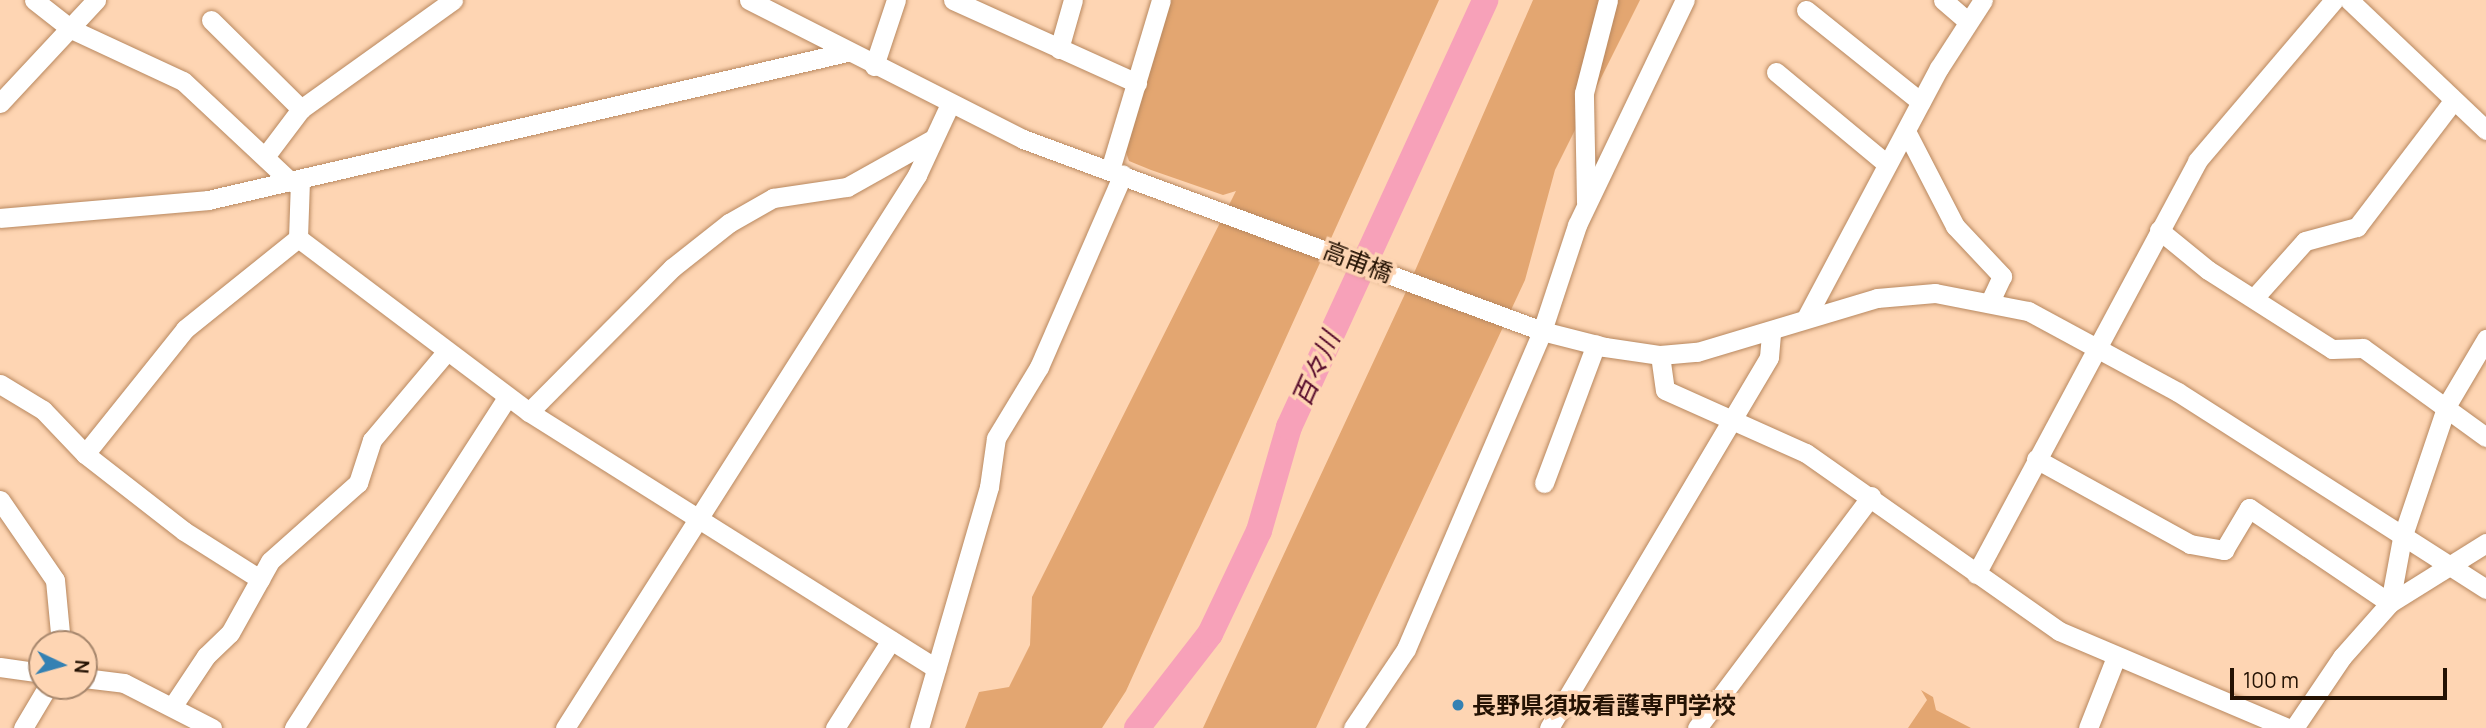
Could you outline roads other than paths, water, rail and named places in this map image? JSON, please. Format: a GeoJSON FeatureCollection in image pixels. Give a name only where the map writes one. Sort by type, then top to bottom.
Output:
{"type":"FeatureCollection","features":[{"type":"Feature","properties":{"kind":"street"},"geometry":{"type":"LineString","coordinates":[[34,0],[71,29],[183,81],[267,154],[295,181],[298,239]]}},
{"type":"Feature","properties":{"kind":"street"},"geometry":{"type":"LineString","coordinates":[[0,103],[96,0]]}},
{"type":"Feature","properties":{"kind":"street"},"geometry":{"type":"LineString","coordinates":[[267,154],[301,109],[453,0]]}},
{"type":"Feature","properties":{"kind":"street","name":"高甫橋"},"geometry":{"type":"LineString","coordinates":[[749,0],[950,104],[1116,172],[1216,207],[1542,331],[1660,355]]}},
{"type":"Feature","properties":{"kind":"street"},"geometry":{"type":"LineString","coordinates":[[874,66],[896,0]]}},
{"type":"Feature","properties":{"kind":"street"},"geometry":{"type":"LineString","coordinates":[[953,0],[984,7],[1059,48],[1137,83]]}},
{"type":"Feature","properties":{"kind":"street"},"geometry":{"type":"LineString","coordinates":[[1059,48],[1073,0]]}},
{"type":"Feature","properties":{"kind":"street"},"geometry":{"type":"LineString","coordinates":[[919,728],[989,487],[996,438],[1039,367],[1116,172],[1137,83],[1161,0]]}},
{"type":"Feature","properties":{"kind":"street"},"geometry":{"type":"LineString","coordinates":[[1586,206],[1584,93],[1608,0]]}},
{"type":"Feature","properties":{"kind":"street"},"geometry":{"type":"LineString","coordinates":[[1353,728],[1406,649],[1542,331],[1586,206],[1685,0]]}},
{"type":"Feature","properties":{"kind":"street"},"geometry":{"type":"LineString","coordinates":[[1943,0],[1966,20]]}},
{"type":"Feature","properties":{"kind":"street"},"geometry":{"type":"LineString","coordinates":[[1807,316],[1966,20],[1983,0]]}},
{"type":"Feature","properties":{"kind":"street"},"geometry":{"type":"LineString","coordinates":[[1976,574],[2159,230],[2234,111],[2334,0]]}},
{"type":"Feature","properties":{"kind":"street"},"geometry":{"type":"LineString","coordinates":[[2349,0],[2453,101],[2485,126]]}},
{"type":"Feature","properties":{"kind":"street"},"geometry":{"type":"LineString","coordinates":[[1806,10],[1921,102]]}},
{"type":"Feature","properties":{"kind":"street"},"geometry":{"type":"LineString","coordinates":[[211,20],[301,109]]}},
{"type":"Feature","properties":{"kind":"street"},"geometry":{"type":"LineString","coordinates":[[0,218],[157,208],[295,181],[847,52]]}},
{"type":"Feature","properties":{"kind":"street"},"geometry":{"type":"LineString","coordinates":[[1776,72],[1887,164]]}},
{"type":"Feature","properties":{"kind":"street"},"geometry":{"type":"LineString","coordinates":[[2253,298],[2305,241],[2357,227],[2453,101]]}},
{"type":"Feature","properties":{"kind":"street"},"geometry":{"type":"LineString","coordinates":[[565,728],[700,520],[933,139],[950,104]]}},
{"type":"Feature","properties":{"kind":"street"},"geometry":{"type":"LineString","coordinates":[[1906,131],[1955,226],[2002,276],[1991,300]]}},
{"type":"Feature","properties":{"kind":"street"},"geometry":{"type":"LineString","coordinates":[[529,412],[673,268],[729,223],[773,198],[847,187],[933,139]]}},
{"type":"Feature","properties":{"kind":"street"},"geometry":{"type":"LineString","coordinates":[[2159,230],[2253,298],[2332,349],[2363,348],[2447,405],[2486,437]]}},
{"type":"Feature","properties":{"kind":"street"},"geometry":{"type":"LineString","coordinates":[[298,239],[529,412],[936,668]]}},
{"type":"Feature","properties":{"kind":"street"},"geometry":{"type":"LineString","coordinates":[[85,454],[185,330],[298,239]]}},
{"type":"Feature","properties":{"kind":"street"},"geometry":{"type":"LineString","coordinates":[[2288,728],[2059,631],[1976,574],[1871,496],[1806,453],[1665,390],[1660,355],[1772,332],[1807,316],[1900,296],[1991,300],[2100,345],[2486,589]]}},
{"type":"Feature","properties":{"kind":"street"},"geometry":{"type":"LineString","coordinates":[[1549,728],[1729,419],[1769,357],[1772,332]]}},
{"type":"Feature","properties":{"kind":"street"},"geometry":{"type":"LineString","coordinates":[[2390,603],[2402,538],[2447,405],[2486,339]]}},
{"type":"Feature","properties":{"kind":"street"},"geometry":{"type":"LineString","coordinates":[[1544,483],[1596,344]]}},
{"type":"Feature","properties":{"kind":"street"},"geometry":{"type":"LineString","coordinates":[[174,704],[206,656],[230,634],[270,561],[358,483],[372,440],[447,351]]}},
{"type":"Feature","properties":{"kind":"street"},"geometry":{"type":"LineString","coordinates":[[0,384],[43,410],[85,454],[184,531],[260,579]]}},
{"type":"Feature","properties":{"kind":"street"},"geometry":{"type":"LineString","coordinates":[[294,728],[507,397]]}},
{"type":"Feature","properties":{"kind":"street"},"geometry":{"type":"LineString","coordinates":[[2036,459],[2190,544],[2224,550],[2249,508],[2390,603]]}},
{"type":"Feature","properties":{"kind":"street"},"geometry":{"type":"LineString","coordinates":[[1697,728],[1871,496]]}},
{"type":"Feature","properties":{"kind":"street"},"geometry":{"type":"LineString","coordinates":[[0,500],[55,580],[60,630]]}},
{"type":"Feature","properties":{"kind":"street"},"geometry":{"type":"LineString","coordinates":[[2294,728],[2342,657],[2390,603],[2486,543]]}},
{"type":"Feature","properties":{"kind":"street"},"geometry":{"type":"LineString","coordinates":[[835,728],[891,640]]}},
{"type":"Feature","properties":{"kind":"street"},"geometry":{"type":"LineString","coordinates":[[2088,728],[2116,657]]}},
{"type":"Feature","properties":{"kind":"street"},"geometry":{"type":"LineString","coordinates":[[0,667],[28,671]]}},
{"type":"Feature","properties":{"kind":"street"},"geometry":{"type":"LineString","coordinates":[[98,680],[124,683],[174,704],[212,728]]}},
{"type":"Feature","properties":{"kind":"street"},"geometry":{"type":"LineString","coordinates":[[23,728],[40,700]]}},
{"type":"Feature","properties":{"kind":"waterway","name":"百々川"},"geometry":{"type":"LineString","coordinates":[[1137,728],[1210,634],[1259,531],[1289,427],[1485,0]]}},
{"type":"Feature","properties":{"kind":"place","name":"長野県須坂看護専門学校"},"geometry":{"type":"Point","coordinates":[1458,705]}}]}
